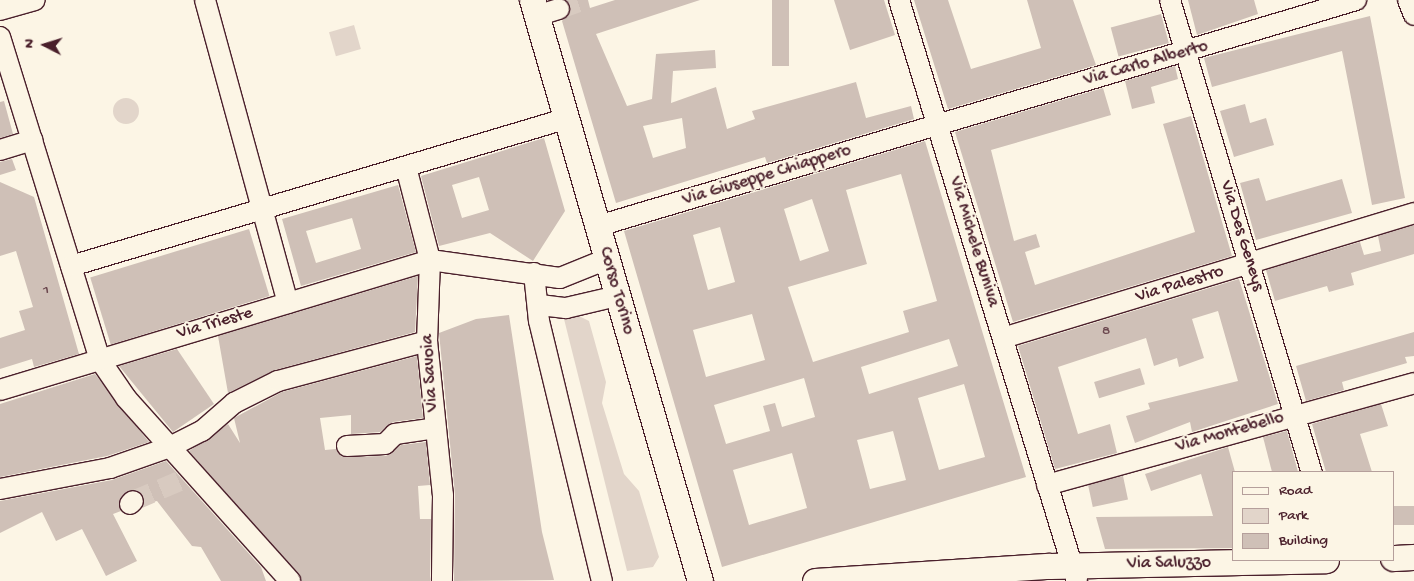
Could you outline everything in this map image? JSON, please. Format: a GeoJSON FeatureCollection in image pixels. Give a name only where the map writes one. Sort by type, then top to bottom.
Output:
{"type":"FeatureCollection","features":[{"type":"Feature","properties":{"kind":"main road","name":"Corso Torino"},"geometry":{"type":"LineString","coordinates":[[542,8],[568,118],[616,296],[700,581]]}},
{"type":"Feature","properties":{"kind":"main road"},"geometry":{"type":"LineString","coordinates":[[1394,558],[1414,557]]}},
{"type":"Feature","properties":{"kind":"main road","name":"Via Saluzzo"},"geometry":{"type":"LineString","coordinates":[[815,581],[1075,573],[1307,561]]}},
{"type":"Feature","properties":{"kind":"street"},"geometry":{"type":"LineString","coordinates":[[0,10],[35,0]]}},
{"type":"Feature","properties":{"kind":"street"},"geometry":{"type":"LineString","coordinates":[[205,0],[288,303]]}},
{"type":"Feature","properties":{"kind":"street","name":"Via Michele Buniva"},"geometry":{"type":"LineString","coordinates":[[899,0],[1075,573]]}},
{"type":"Feature","properties":{"kind":"street","name":"Via Des Geneys"},"geometry":{"type":"LineString","coordinates":[[1170,0],[1312,471]]}},
{"type":"Feature","properties":{"kind":"street","name":"Via Carlo Alberto"},"geometry":{"type":"LineString","coordinates":[[936,124],[1185,53],[1356,0]]}},
{"type":"Feature","properties":{"kind":"street"},"geometry":{"type":"LineString","coordinates":[[1408,0],[1414,16]]}},
{"type":"Feature","properties":{"kind":"street"},"geometry":{"type":"LineString","coordinates":[[0,37],[100,360],[126,398],[170,447],[191,476],[290,581]]}},
{"type":"Feature","properties":{"kind":"street"},"geometry":{"type":"LineString","coordinates":[[71,266],[263,211],[568,118]]}},
{"type":"Feature","properties":{"kind":"street","name":"Via Giuseppe Chiappero"},"geometry":{"type":"LineString","coordinates":[[598,226],[936,124]]}},
{"type":"Feature","properties":{"kind":"street"},"geometry":{"type":"LineString","coordinates":[[0,150],[33,140]]}},
{"type":"Feature","properties":{"kind":"street","name":"Via Savoia"},"geometry":{"type":"LineString","coordinates":[[406,167],[430,260],[427,341],[443,495],[442,581]]}},
{"type":"Feature","properties":{"kind":"street","name":"Via Palestro"},"geometry":{"type":"LineString","coordinates":[[1003,338],[1414,213]]}},
{"type":"Feature","properties":{"kind":"street"},"geometry":{"type":"LineString","coordinates":[[430,260],[560,278],[607,259]]}},
{"type":"Feature","properties":{"kind":"street","name":"Via Trieste"},"geometry":{"type":"LineString","coordinates":[[0,390],[430,260]]}},
{"type":"Feature","properties":{"kind":"street"},"geometry":{"type":"LineString","coordinates":[[534,273],[540,305],[539,321],[602,581]]}},
{"type":"Feature","properties":{"kind":"street"},"geometry":{"type":"LineString","coordinates":[[540,305],[554,296],[560,278]]}},
{"type":"Feature","properties":{"kind":"street"},"geometry":{"type":"LineString","coordinates":[[540,305],[566,308],[616,296]]}},
{"type":"Feature","properties":{"kind":"street"},"geometry":{"type":"LineString","coordinates":[[0,489],[110,468],[170,447],[202,431],[234,403],[278,381],[427,341]]}},
{"type":"Feature","properties":{"kind":"street","name":"Via Montebello"},"geometry":{"type":"LineString","coordinates":[[1047,485],[1414,384]]}},
{"type":"Feature","properties":{"kind":"street"},"geometry":{"type":"LineString","coordinates":[[347,446],[385,444],[395,434],[436,428]]}},
{"type":"Feature","properties":{"kind":"green space"},"geometry":{"type":"Polygon","coordinates":[[[354,25],[361,49],[336,56],[329,32],[354,25]]]}},
{"type":"Feature","properties":{"kind":"green space"},"geometry":{"type":"Polygon","coordinates":[[[126,98],[135,102],[139,111],[135,120],[126,124],[117,120],[113,111],[117,102],[126,98]]]}},
{"type":"Feature","properties":{"kind":"green space"},"geometry":{"type":"Polygon","coordinates":[[[573,313],[589,321],[606,382],[602,403],[624,474],[639,491],[659,557],[653,567],[627,571],[563,315],[573,313]]]}},
{"type":"Feature","properties":{"kind":"building"},"geometry":{"type":"Polygon","coordinates":[[[567,0],[588,0],[590,8],[615,0],[700,0],[596,34],[627,106],[652,99],[656,54],[715,50],[716,68],[673,71],[671,103],[716,87],[727,129],[755,119],[752,111],[856,82],[866,118],[911,106],[914,119],[767,163],[765,157],[616,203],[562,21],[570,12],[567,0]],[[682,118],[643,126],[653,158],[686,148],[682,118]]]}},
{"type":"Feature","properties":{"kind":"building"},"geometry":{"type":"Polygon","coordinates":[[[772,0],[789,0],[789,66],[772,66],[772,0]]]}},
{"type":"Feature","properties":{"kind":"building"},"geometry":{"type":"Polygon","coordinates":[[[834,0],[884,0],[895,35],[850,50],[834,0]]]}},
{"type":"Feature","properties":{"kind":"building"},"geometry":{"type":"Polygon","coordinates":[[[914,0],[948,0],[971,69],[1041,48],[1027,0],[1073,0],[1096,65],[948,109],[914,0]]]}},
{"type":"Feature","properties":{"kind":"building"},"geometry":{"type":"Polygon","coordinates":[[[1188,0],[1254,0],[1258,14],[1197,35],[1188,0]]]}},
{"type":"Feature","properties":{"kind":"building"},"geometry":{"type":"Polygon","coordinates":[[[1161,14],[1169,43],[1119,56],[1111,27],[1161,14]]]}},
{"type":"Feature","properties":{"kind":"building"},"geometry":{"type":"Polygon","coordinates":[[[1370,16],[1405,198],[1372,205],[1342,51],[1212,87],[1204,58],[1370,16]]]}},
{"type":"Feature","properties":{"kind":"building"},"geometry":{"type":"Polygon","coordinates":[[[1175,66],[1178,79],[1151,87],[1155,103],[1132,109],[1125,81],[1175,66]]]}},
{"type":"Feature","properties":{"kind":"building"},"geometry":{"type":"Polygon","coordinates":[[[1103,88],[1111,115],[991,150],[1014,241],[1036,234],[1040,247],[1025,252],[1035,285],[1195,232],[1163,124],[1191,116],[1232,256],[1013,322],[955,132],[1103,88]]]}},
{"type":"Feature","properties":{"kind":"building"},"geometry":{"type":"Polygon","coordinates":[[[4,101],[13,134],[0,138],[0,102],[4,101]]]}},
{"type":"Feature","properties":{"kind":"building"},"geometry":{"type":"Polygon","coordinates":[[[1245,104],[1250,123],[1266,118],[1274,145],[1234,157],[1220,111],[1245,104]]]}},
{"type":"Feature","properties":{"kind":"building"},"geometry":{"type":"Polygon","coordinates":[[[544,138],[565,211],[533,261],[490,233],[439,246],[421,176],[544,138]],[[479,177],[452,185],[462,218],[489,210],[479,177]]]}},
{"type":"Feature","properties":{"kind":"building"},"geometry":{"type":"Polygon","coordinates":[[[925,141],[1026,477],[722,567],[624,231],[925,141]],[[901,174],[846,190],[867,264],[788,287],[813,362],[909,332],[903,311],[937,301],[901,174]],[[812,199],[784,209],[800,261],[829,251],[812,199]],[[720,227],[693,235],[708,290],[735,282],[720,227]],[[752,314],[693,330],[706,377],[765,360],[752,314]],[[949,339],[861,367],[869,394],[958,366],[949,339]],[[804,378],[714,405],[726,444],[770,431],[763,406],[775,403],[782,427],[815,417],[804,378]],[[964,384],[918,398],[939,470],[985,457],[964,384]],[[893,431],[857,440],[870,489],[906,480],[893,431]],[[792,453],[733,470],[749,525],[807,508],[792,453]]]}},
{"type":"Feature","properties":{"kind":"building"},"geometry":{"type":"Polygon","coordinates":[[[12,159],[16,170],[0,175],[0,162],[12,159]]]}},
{"type":"Feature","properties":{"kind":"building"},"geometry":{"type":"Polygon","coordinates":[[[1259,178],[1266,201],[1342,179],[1352,213],[1256,240],[1240,183],[1259,178]]]}},
{"type":"Feature","properties":{"kind":"building"},"geometry":{"type":"Polygon","coordinates":[[[0,182],[34,197],[79,354],[34,367],[32,359],[0,369],[0,338],[25,330],[19,311],[33,307],[16,251],[0,256],[0,182]]]}},
{"type":"Feature","properties":{"kind":"building"},"geometry":{"type":"Polygon","coordinates":[[[398,185],[416,252],[301,286],[282,219],[398,185]],[[352,218],[306,231],[316,263],[361,249],[352,218]]]}},
{"type":"Feature","properties":{"kind":"building"},"geometry":{"type":"Polygon","coordinates":[[[1414,225],[1414,254],[1351,273],[1354,285],[1329,292],[1327,286],[1275,301],[1266,270],[1360,242],[1364,255],[1381,251],[1378,236],[1414,225]]]}},
{"type":"Feature","properties":{"kind":"building"},"geometry":{"type":"Polygon","coordinates":[[[249,229],[269,296],[111,344],[90,278],[249,229]]]}},
{"type":"Feature","properties":{"kind":"building"},"geometry":{"type":"Polygon","coordinates":[[[418,276],[415,332],[275,370],[228,393],[218,336],[418,276]]]}},
{"type":"Feature","properties":{"kind":"building"},"geometry":{"type":"Polygon","coordinates":[[[1239,279],[1278,404],[1192,432],[1190,422],[1135,443],[1126,416],[1150,409],[1148,403],[1238,381],[1218,311],[1192,319],[1204,358],[1179,367],[1177,358],[1154,366],[1146,338],[1058,367],[1078,434],[1110,424],[1117,453],[1055,469],[1018,346],[1239,279]]]}},
{"type":"Feature","properties":{"kind":"building"},"geometry":{"type":"Polygon","coordinates":[[[509,315],[542,532],[554,580],[454,581],[455,494],[439,333],[476,319],[509,315]]]}},
{"type":"Feature","properties":{"kind":"building"},"geometry":{"type":"Polygon","coordinates":[[[1414,332],[1414,356],[1405,357],[1407,363],[1342,382],[1344,390],[1306,401],[1296,366],[1414,332]]]}},
{"type":"Feature","properties":{"kind":"building"},"geometry":{"type":"Polygon","coordinates":[[[177,349],[214,404],[173,432],[119,366],[177,349]]]}},
{"type":"Feature","properties":{"kind":"building"},"geometry":{"type":"Polygon","coordinates":[[[417,356],[423,418],[393,422],[380,432],[351,434],[351,415],[320,418],[325,450],[336,449],[342,457],[386,456],[401,445],[426,442],[430,485],[418,486],[420,519],[431,519],[430,581],[302,581],[189,451],[228,424],[240,443],[234,418],[282,392],[417,356]]]}},
{"type":"Feature","properties":{"kind":"building"},"geometry":{"type":"Polygon","coordinates":[[[1140,368],[1145,384],[1099,398],[1094,382],[1140,368]]]}},
{"type":"Feature","properties":{"kind":"building"},"geometry":{"type":"Polygon","coordinates":[[[95,374],[149,442],[107,456],[0,477],[0,404],[95,374]]]}},
{"type":"Feature","properties":{"kind":"building"},"geometry":{"type":"Polygon","coordinates":[[[1381,404],[1388,426],[1360,434],[1372,471],[1326,471],[1312,424],[1381,404]]]}},
{"type":"Feature","properties":{"kind":"building"},"geometry":{"type":"Polygon","coordinates":[[[1287,431],[1298,471],[1272,471],[1263,437],[1287,431]]]}},
{"type":"Feature","properties":{"kind":"building"},"geometry":{"type":"Polygon","coordinates":[[[1228,447],[1235,471],[1232,471],[1232,548],[1105,549],[1096,517],[1213,516],[1201,474],[1151,491],[1145,474],[1228,447]]]}},
{"type":"Feature","properties":{"kind":"building"},"geometry":{"type":"Polygon","coordinates":[[[166,461],[261,567],[266,581],[221,581],[201,547],[192,546],[157,501],[144,504],[142,493],[136,489],[122,496],[121,511],[113,514],[137,561],[106,576],[82,529],[56,541],[42,512],[0,533],[0,501],[112,480],[166,461]]]}},
{"type":"Feature","properties":{"kind":"building"},"geometry":{"type":"Polygon","coordinates":[[[1123,476],[1128,499],[1093,507],[1088,483],[1123,476]]]}},
{"type":"Feature","properties":{"kind":"building"},"geometry":{"type":"Polygon","coordinates":[[[1394,506],[1414,506],[1414,525],[1394,525],[1394,506]]]}},
{"type":"Feature","properties":{"kind":"tunnel"},"geometry":{"type":"LineString","coordinates":[[559,9],[585,0]]}},
{"type":"Feature","properties":{"kind":"tunnel"},"geometry":{"type":"LineString","coordinates":[[133,501],[189,477]]}}]}
